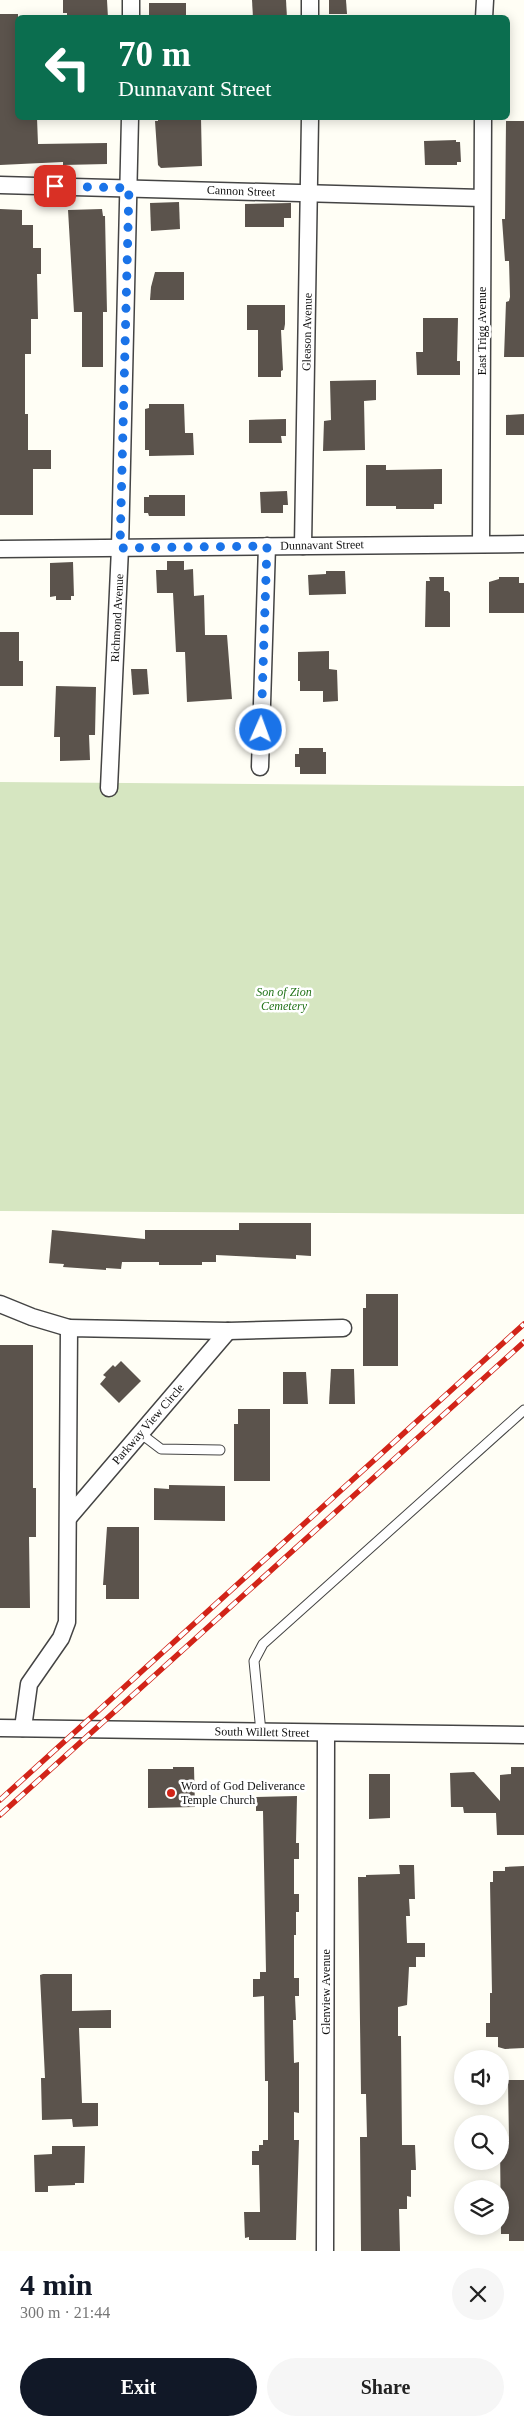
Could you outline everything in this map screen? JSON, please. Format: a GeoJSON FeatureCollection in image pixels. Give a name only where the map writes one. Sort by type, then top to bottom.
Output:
{"type":"FeatureCollection","features":[{"type":"Feature","properties":{"kind":"street"},"geometry":{"type":"LineString","coordinates":[[131,0],[131,15]]}},
{"type":"Feature","properties":{"kind":"street"},"geometry":{"type":"LineString","coordinates":[[310,0],[310,15]]}},
{"type":"Feature","properties":{"kind":"street"},"geometry":{"type":"LineString","coordinates":[[484,0],[484,15]]}},
{"type":"Feature","properties":{"kind":"street","name":"Richmond Avenue"},"geometry":{"type":"LineString","coordinates":[[109,788],[120,548],[130,120]]}},
{"type":"Feature","properties":{"kind":"street","name":"Gleason Avenue"},"geometry":{"type":"LineString","coordinates":[[303,546],[310,120]]}},
{"type":"Feature","properties":{"kind":"street","name":"East Trigg Avenue"},"geometry":{"type":"LineString","coordinates":[[481,544],[483,120]]}},
{"type":"Feature","properties":{"kind":"street","name":"Cannon Street"},"geometry":{"type":"LineString","coordinates":[[0,185],[482,198]]}},
{"type":"Feature","properties":{"kind":"street","name":"Dunnavant Street"},"geometry":{"type":"LineString","coordinates":[[0,549],[524,544]]}},
{"type":"Feature","properties":{"kind":"street"},"geometry":{"type":"LineString","coordinates":[[260,767],[267,546]]}},
{"type":"Feature","properties":{"kind":"street"},"geometry":{"type":"LineString","coordinates":[[0,1304],[32,1317],[69,1328],[228,1331],[343,1328]]}},
{"type":"Feature","properties":{"kind":"street"},"geometry":{"type":"LineString","coordinates":[[23,1728],[29,1684],[61,1638],[68,1622],[69,1328]]}},
{"type":"Feature","properties":{"kind":"street","name":"Parkway View Circle"},"geometry":{"type":"LineString","coordinates":[[69,1517],[228,1331]]}},
{"type":"Feature","properties":{"kind":"street","name":"South Willett Street"},"geometry":{"type":"LineString","coordinates":[[0,1728],[524,1735]]}},
{"type":"Feature","properties":{"kind":"street","name":"Glenview Avenue"},"geometry":{"type":"LineString","coordinates":[[325,2251],[326,1733]]}},
{"type":"Feature","properties":{"kind":"lane"},"geometry":{"type":"LineString","coordinates":[[261,1732],[254,1661],[263,1644],[524,1410]]}},
{"type":"Feature","properties":{"kind":"lane"},"geometry":{"type":"LineString","coordinates":[[140,1433],[161,1449],[220,1450]]}},
{"type":"Feature","properties":{"kind":"green space","name":"Son of Zion Cemetery"},"geometry":{"type":"Polygon","coordinates":[[[0,782],[524,786],[524,1214],[0,1211],[0,782]]]}},
{"type":"Feature","properties":{"kind":"building"},"geometry":{"type":"Polygon","coordinates":[[[63,0],[107,0],[108,15],[67,15],[67,13],[63,13],[63,0]]]}},
{"type":"Feature","properties":{"kind":"building"},"geometry":{"type":"Polygon","coordinates":[[[252,0],[286,0],[287,15],[253,15],[252,0]]]}},
{"type":"Feature","properties":{"kind":"building"},"geometry":{"type":"Polygon","coordinates":[[[329,0],[346,0],[347,14],[329,14],[329,0]]]}},
{"type":"Feature","properties":{"kind":"building"},"geometry":{"type":"Polygon","coordinates":[[[149,3],[186,3],[186,15],[149,15],[149,3]]]}},
{"type":"Feature","properties":{"kind":"building"},"geometry":{"type":"Polygon","coordinates":[[[0,14],[18,14],[15,15],[15,120],[37,120],[38,144],[107,143],[107,164],[63,165],[63,162],[0,165],[0,14]]]}},
{"type":"Feature","properties":{"kind":"building"},"geometry":{"type":"Polygon","coordinates":[[[201,120],[202,166],[161,168],[158,165],[155,121],[201,120]]]}},
{"type":"Feature","properties":{"kind":"building"},"geometry":{"type":"Polygon","coordinates":[[[506,121],[524,121],[524,357],[504,357],[506,302],[509,301],[510,297],[509,261],[505,261],[502,219],[505,219],[506,121]]]}},
{"type":"Feature","properties":{"kind":"building"},"geometry":{"type":"Polygon","coordinates":[[[456,140],[456,142],[460,142],[461,162],[457,162],[457,165],[425,165],[424,141],[456,140]]]}},
{"type":"Feature","properties":{"kind":"building"},"geometry":{"type":"Polygon","coordinates":[[[179,202],[180,229],[151,231],[150,203],[179,202]]]}},
{"type":"Feature","properties":{"kind":"building"},"geometry":{"type":"Polygon","coordinates":[[[291,203],[291,218],[284,218],[284,227],[245,227],[245,204],[291,203]]]}},
{"type":"Feature","properties":{"kind":"building"},"geometry":{"type":"Polygon","coordinates":[[[0,209],[22,210],[22,225],[33,225],[33,248],[41,248],[41,274],[37,274],[38,319],[31,319],[31,354],[25,354],[25,414],[28,414],[28,450],[51,450],[51,469],[33,469],[33,515],[0,515],[0,209]]]}},
{"type":"Feature","properties":{"kind":"building"},"geometry":{"type":"Polygon","coordinates":[[[102,209],[103,216],[105,216],[107,312],[103,312],[103,367],[82,367],[82,312],[74,312],[68,210],[102,209]]]}},
{"type":"Feature","properties":{"kind":"building"},"geometry":{"type":"Polygon","coordinates":[[[155,272],[184,272],[184,300],[150,300],[155,272]]]}},
{"type":"Feature","properties":{"kind":"building"},"geometry":{"type":"Polygon","coordinates":[[[247,305],[285,305],[285,324],[284,330],[281,330],[283,370],[281,371],[281,377],[258,377],[258,330],[247,330],[247,305]]]}},
{"type":"Feature","properties":{"kind":"building"},"geometry":{"type":"Polygon","coordinates":[[[423,318],[458,318],[457,361],[460,361],[460,375],[417,375],[416,352],[423,352],[423,318]]]}},
{"type":"Feature","properties":{"kind":"building"},"geometry":{"type":"Polygon","coordinates":[[[376,380],[376,400],[364,401],[365,450],[323,451],[324,421],[331,420],[330,381],[376,380]]]}},
{"type":"Feature","properties":{"kind":"building"},"geometry":{"type":"Polygon","coordinates":[[[149,404],[184,404],[185,433],[193,433],[194,455],[149,456],[149,450],[145,450],[145,409],[149,408],[149,404]]]}},
{"type":"Feature","properties":{"kind":"building"},"geometry":{"type":"Polygon","coordinates":[[[524,414],[524,435],[506,435],[506,415],[524,414]]]}},
{"type":"Feature","properties":{"kind":"building"},"geometry":{"type":"Polygon","coordinates":[[[286,419],[286,436],[281,436],[282,443],[249,443],[249,420],[286,419]]]}},
{"type":"Feature","properties":{"kind":"building"},"geometry":{"type":"Polygon","coordinates":[[[366,465],[386,465],[386,470],[442,469],[442,504],[434,504],[434,509],[396,509],[396,506],[366,506],[366,465]]]}},
{"type":"Feature","properties":{"kind":"building"},"geometry":{"type":"Polygon","coordinates":[[[287,491],[288,505],[283,505],[283,513],[261,513],[260,492],[287,491]]]}},
{"type":"Feature","properties":{"kind":"building"},"geometry":{"type":"Polygon","coordinates":[[[149,495],[185,495],[185,516],[149,516],[148,513],[144,513],[144,497],[149,497],[149,495]]]}},
{"type":"Feature","properties":{"kind":"building"},"geometry":{"type":"Polygon","coordinates":[[[167,561],[184,561],[184,570],[193,569],[194,596],[204,595],[205,635],[227,635],[232,699],[187,702],[185,652],[176,652],[173,593],[157,593],[156,570],[167,570],[167,561]]]}},
{"type":"Feature","properties":{"kind":"building"},"geometry":{"type":"Polygon","coordinates":[[[73,562],[74,596],[71,596],[71,600],[56,600],[56,596],[50,597],[50,563],[73,562]]]}},
{"type":"Feature","properties":{"kind":"building"},"geometry":{"type":"Polygon","coordinates":[[[326,571],[345,571],[346,594],[309,595],[308,575],[326,574],[326,571]]]}},
{"type":"Feature","properties":{"kind":"building"},"geometry":{"type":"Polygon","coordinates":[[[429,577],[444,577],[444,591],[450,593],[450,627],[425,627],[426,581],[430,581],[429,577]]]}},
{"type":"Feature","properties":{"kind":"building"},"geometry":{"type":"Polygon","coordinates":[[[499,577],[519,577],[519,583],[524,583],[524,613],[489,613],[489,582],[499,579],[499,577]]]}},
{"type":"Feature","properties":{"kind":"building"},"geometry":{"type":"Polygon","coordinates":[[[0,632],[19,632],[19,661],[23,661],[23,686],[0,686],[0,632]]]}},
{"type":"Feature","properties":{"kind":"building"},"geometry":{"type":"Polygon","coordinates":[[[329,651],[329,669],[337,670],[338,701],[323,702],[323,691],[300,691],[298,652],[329,651]]]}},
{"type":"Feature","properties":{"kind":"building"},"geometry":{"type":"Polygon","coordinates":[[[131,669],[147,669],[149,694],[133,695],[131,669]]]}},
{"type":"Feature","properties":{"kind":"building"},"geometry":{"type":"Polygon","coordinates":[[[56,686],[96,687],[95,735],[89,735],[90,760],[60,761],[60,737],[54,737],[56,686]]]}},
{"type":"Feature","properties":{"kind":"building"},"geometry":{"type":"Polygon","coordinates":[[[299,748],[323,748],[323,752],[326,752],[326,774],[300,774],[300,767],[295,767],[295,754],[299,754],[299,748]]]}},
{"type":"Feature","properties":{"kind":"building"},"geometry":{"type":"Polygon","coordinates":[[[239,1223],[311,1223],[311,1256],[296,1255],[296,1259],[216,1255],[216,1262],[202,1262],[202,1265],[159,1265],[159,1262],[122,1262],[121,1269],[106,1268],[106,1270],[63,1267],[64,1264],[49,1263],[52,1230],[145,1239],[145,1230],[239,1230],[239,1223]]]}},
{"type":"Feature","properties":{"kind":"building"},"geometry":{"type":"Polygon","coordinates":[[[366,1294],[398,1294],[398,1366],[363,1366],[363,1308],[366,1308],[366,1294]]]}},
{"type":"Feature","properties":{"kind":"building"},"geometry":{"type":"Polygon","coordinates":[[[0,1345],[33,1345],[33,1488],[36,1488],[36,1537],[29,1537],[30,1608],[0,1608],[0,1345]]]}},
{"type":"Feature","properties":{"kind":"building"},"geometry":{"type":"Polygon","coordinates":[[[121,1361],[141,1381],[119,1403],[100,1384],[106,1377],[103,1375],[113,1365],[115,1367],[121,1361]]]}},
{"type":"Feature","properties":{"kind":"building"},"geometry":{"type":"Polygon","coordinates":[[[331,1369],[354,1369],[355,1404],[329,1404],[331,1369]]]}},
{"type":"Feature","properties":{"kind":"building"},"geometry":{"type":"Polygon","coordinates":[[[283,1372],[306,1372],[308,1404],[283,1404],[283,1372]]]}},
{"type":"Feature","properties":{"kind":"building"},"geometry":{"type":"Polygon","coordinates":[[[238,1409],[270,1409],[270,1481],[234,1481],[234,1424],[238,1424],[238,1409]]]}},
{"type":"Feature","properties":{"kind":"building"},"geometry":{"type":"Polygon","coordinates":[[[169,1485],[225,1486],[225,1521],[154,1520],[154,1488],[169,1489],[169,1485]]]}},
{"type":"Feature","properties":{"kind":"building"},"geometry":{"type":"Polygon","coordinates":[[[107,1527],[139,1527],[139,1599],[106,1599],[106,1585],[103,1585],[107,1527]]]}},
{"type":"Feature","properties":{"kind":"building"},"geometry":{"type":"Polygon","coordinates":[[[173,1767],[194,1767],[195,1807],[148,1808],[148,1769],[173,1769],[173,1767]]]}},
{"type":"Feature","properties":{"kind":"building"},"geometry":{"type":"Polygon","coordinates":[[[511,1767],[524,1767],[524,1835],[497,1835],[496,1813],[464,1813],[463,1807],[451,1807],[450,1773],[474,1772],[500,1801],[500,1775],[511,1774],[511,1767]]]}},
{"type":"Feature","properties":{"kind":"building"},"geometry":{"type":"Polygon","coordinates":[[[369,1774],[390,1774],[390,1818],[369,1819],[369,1774]]]}},
{"type":"Feature","properties":{"kind":"building"},"geometry":{"type":"Polygon","coordinates":[[[297,1796],[296,1843],[299,1843],[299,1859],[294,1859],[294,1894],[299,1894],[299,1912],[296,1912],[296,1935],[294,1935],[294,1978],[299,1978],[299,1996],[295,1996],[296,2020],[293,2020],[294,2063],[299,2062],[299,2113],[294,2112],[294,2140],[299,2140],[296,2240],[249,2240],[249,2237],[245,2238],[244,2212],[260,2212],[259,2165],[252,2165],[252,2151],[259,2151],[259,2145],[263,2145],[263,2140],[268,2140],[268,2081],[265,2081],[264,1996],[253,1997],[253,1979],[260,1979],[260,1972],[266,1972],[263,1811],[256,1811],[256,1797],[297,1796]]]}},
{"type":"Feature","properties":{"kind":"building"},"geometry":{"type":"Polygon","coordinates":[[[399,1865],[414,1865],[415,1899],[409,1899],[410,1916],[406,1916],[407,1943],[425,1943],[425,1957],[416,1957],[416,1967],[409,1967],[407,2005],[398,2007],[398,2036],[401,2036],[402,2145],[415,2145],[416,2170],[411,2170],[411,2197],[407,2196],[407,2209],[399,2209],[400,2251],[361,2251],[360,2137],[367,2137],[366,2094],[361,2094],[358,1877],[400,1874],[399,1865]]]}},
{"type":"Feature","properties":{"kind":"building"},"geometry":{"type":"Polygon","coordinates":[[[524,1866],[524,2048],[505,2049],[498,2047],[498,2037],[486,2037],[486,2023],[490,2023],[490,1993],[492,1993],[490,1882],[493,1882],[493,1871],[505,1871],[505,1867],[524,1866]]]}},
{"type":"Feature","properties":{"kind":"building"},"geometry":{"type":"Polygon","coordinates":[[[72,1974],[72,2011],[111,2010],[111,2028],[79,2028],[82,2103],[98,2103],[98,2126],[73,2127],[72,2119],[42,2120],[41,2078],[45,2078],[40,1975],[72,1974]]]}},
{"type":"Feature","properties":{"kind":"building"},"geometry":{"type":"Polygon","coordinates":[[[509,2080],[524,2080],[524,2241],[509,2241],[509,2180],[500,2180],[500,2170],[509,2170],[509,2080]]]}},
{"type":"Feature","properties":{"kind":"building"},"geometry":{"type":"Polygon","coordinates":[[[52,2146],[85,2146],[84,2183],[48,2186],[48,2192],[35,2192],[34,2155],[52,2154],[52,2146]]]}},
{"type":"Feature","properties":{"kind":"railway"},"geometry":{"type":"LineString","coordinates":[[0,1800],[524,1324]]}},
{"type":"Feature","properties":{"kind":"railway"},"geometry":{"type":"LineString","coordinates":[[0,1815],[524,1342]]}},
{"type":"Feature","properties":{"kind":"place","name":"Word of God Deliverance Temple Church"},"geometry":{"type":"Point","coordinates":[171,1793]}},
{"type":"Feature","properties":{"kind":"route"},"geometry":{"type":"LineString","coordinates":[[55,186],[129,188],[120,548],[267,546],[261,730]]}}]}
